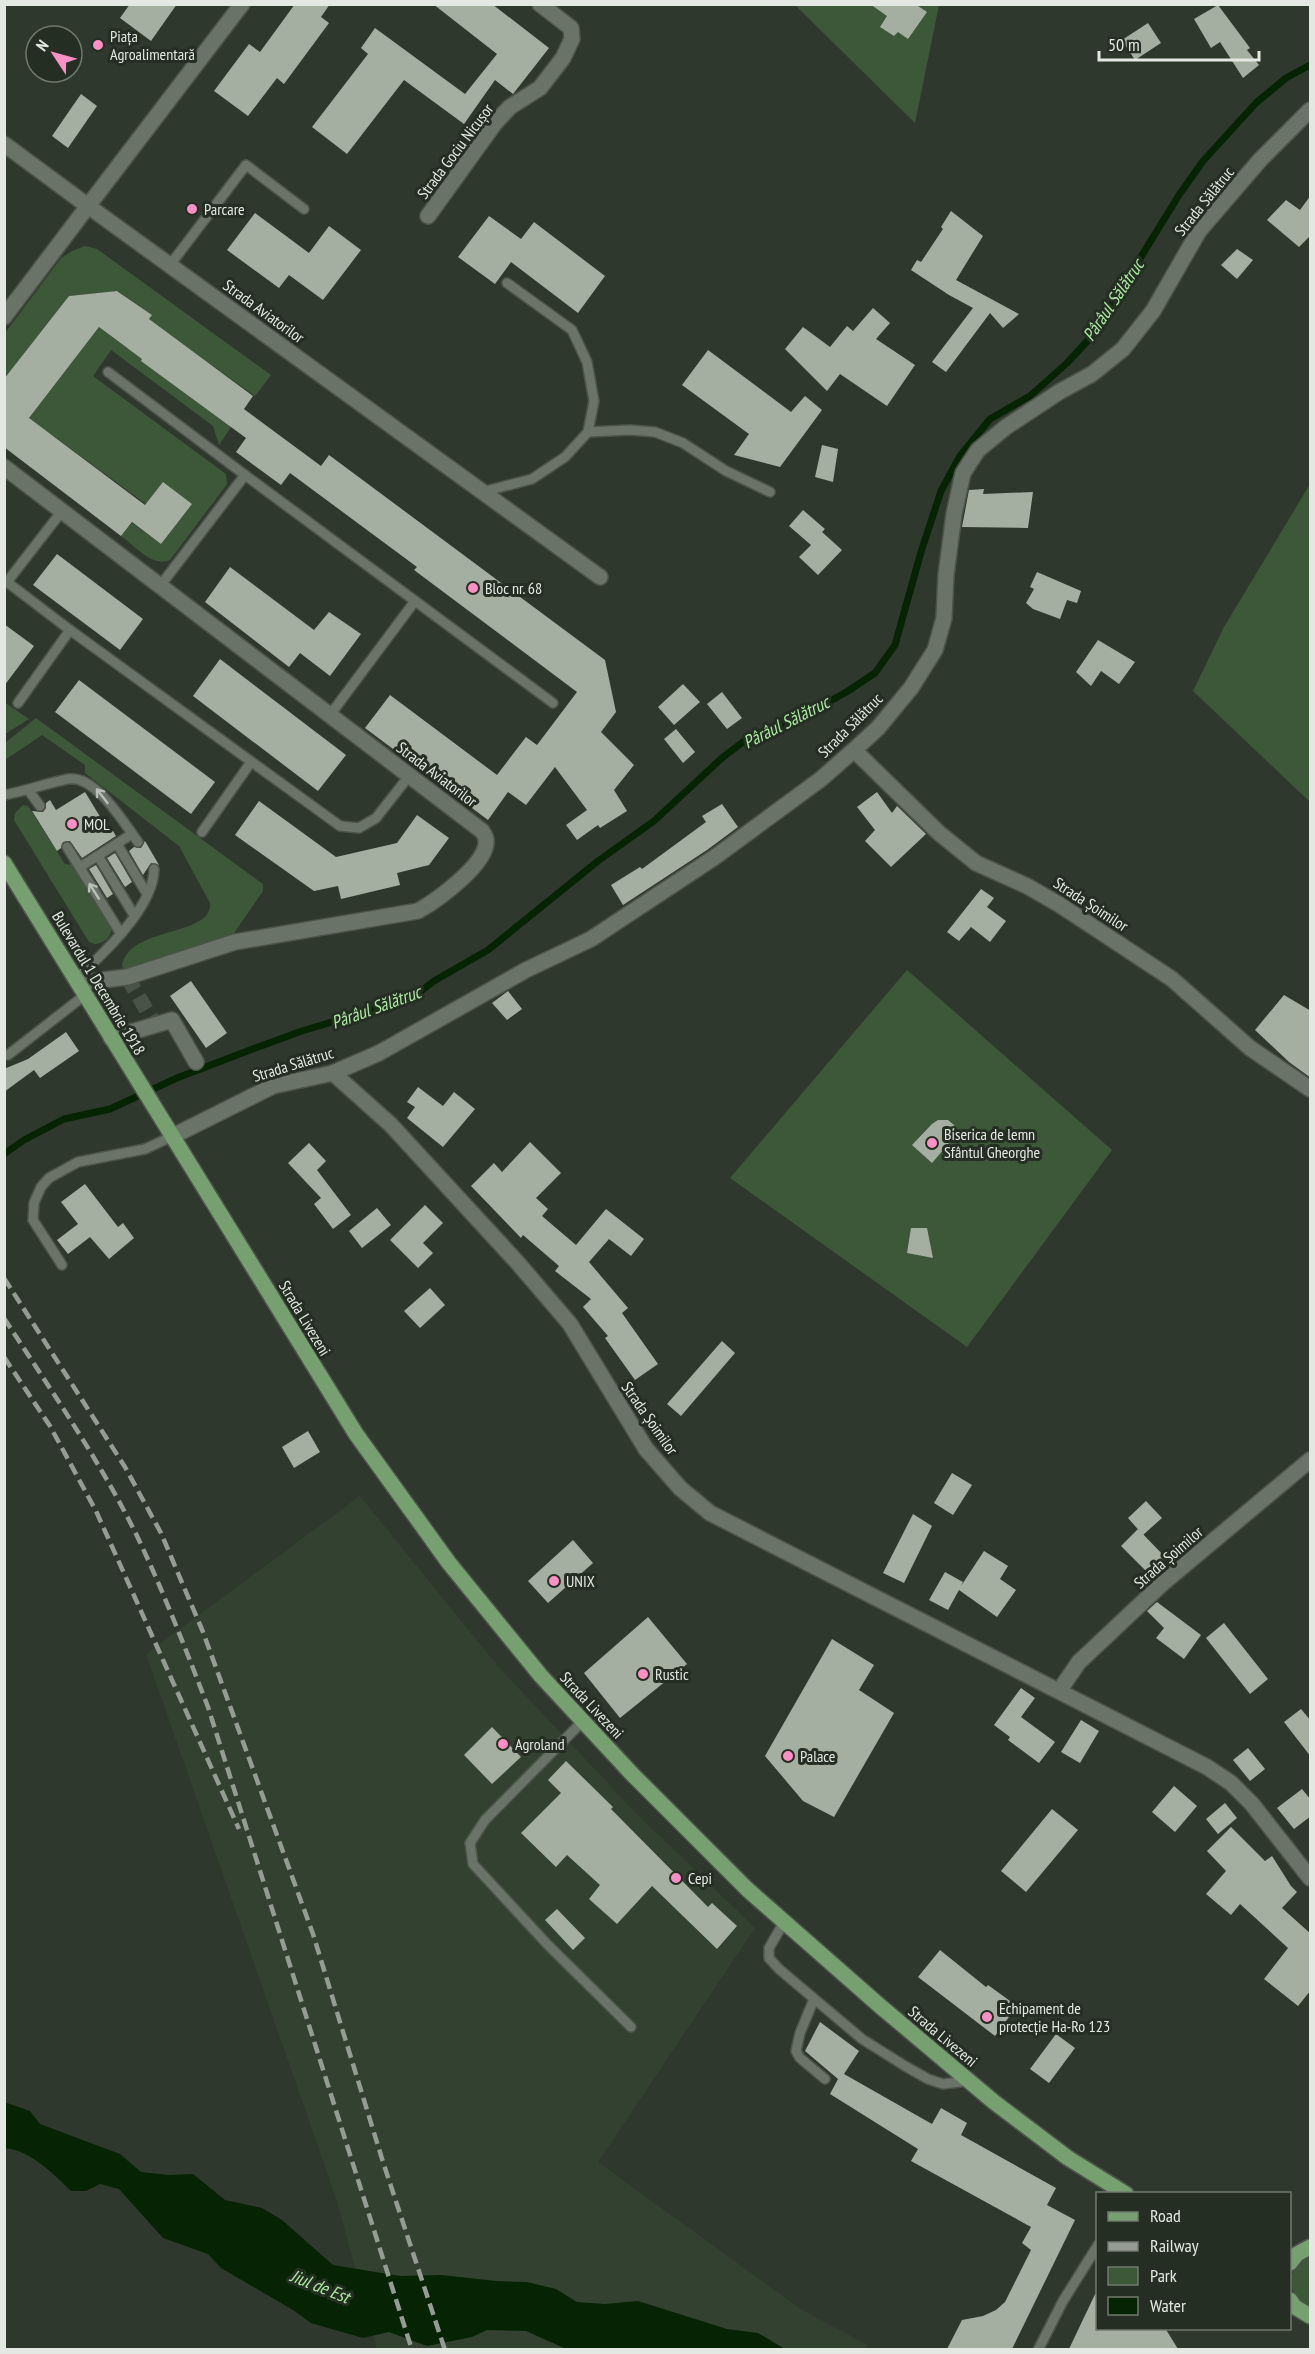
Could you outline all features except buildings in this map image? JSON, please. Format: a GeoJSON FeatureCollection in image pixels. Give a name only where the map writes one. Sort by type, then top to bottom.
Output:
{"type":"FeatureCollection","features":[{"type":"Feature","properties":{"kind":"main road","name":"Bulevardul 1 Decembrie 1918"},"geometry":{"type":"LineString","coordinates":[[4,863],[162,1122]]}},
{"type":"Feature","properties":{"kind":"main road","name":"Strada Livezeni"},"geometry":{"type":"LineString","coordinates":[[162,1122],[320,1377],[399,1497],[499,1625],[582,1722],[734,1877],[784,1922],[968,2081],[1068,2158],[1124,2192]]}},
{"type":"Feature","properties":{"kind":"main road"},"geometry":{"type":"LineString","coordinates":[[1291,2301],[1302,2313],[1311,2316]]}},
{"type":"Feature","properties":{"kind":"street"},"geometry":{"type":"LineString","coordinates":[[4,317],[242,4]]}},
{"type":"Feature","properties":{"kind":"street","name":"Strada Gociu Nicușor"},"geometry":{"type":"LineString","coordinates":[[428,216],[495,123],[510,107],[540,88],[563,58],[572,39],[571,28],[540,4]]}},
{"type":"Feature","properties":{"kind":"street","name":"Strada Sălătruc"},"geometry":{"type":"LineString","coordinates":[[172,1136],[273,1086],[333,1073],[379,1053],[526,970],[591,939],[715,857],[821,779],[854,750],[878,728],[911,688],[935,650],[944,618],[946,575],[954,514],[963,473],[978,450],[1006,427],[1059,392],[1092,374],[1123,349],[1153,311],[1199,231],[1260,160],[1311,110]]}},
{"type":"Feature","properties":{"kind":"street","name":"Strada Aviatorilor"},"geometry":{"type":"LineString","coordinates":[[4,144],[600,577]]}},
{"type":"Feature","properties":{"kind":"street","name":"Strada Aviatorilor"},"geometry":{"type":"LineString","coordinates":[[4,467],[482,831],[486,840],[484,850],[454,887],[436,902],[418,911],[235,942],[127,977],[80,985]]}},
{"type":"Feature","properties":{"kind":"street","name":"Strada Șoimilor"},"geometry":{"type":"LineString","coordinates":[[854,750],[939,833],[976,863],[1027,886],[1060,905],[1172,979],[1250,1048],[1311,1089]]}},
{"type":"Feature","properties":{"kind":"street"},"geometry":{"type":"LineString","coordinates":[[111,1038],[172,1020],[196,1062]]}},
{"type":"Feature","properties":{"kind":"street","name":"Strada Șoimilor"},"geometry":{"type":"LineString","coordinates":[[333,1073],[391,1125],[447,1183],[562,1315],[646,1449],[680,1488],[710,1513],[1207,1767],[1231,1783],[1252,1804],[1311,1878]]}},
{"type":"Feature","properties":{"kind":"street","name":"Strada Șoimilor"},"geometry":{"type":"LineString","coordinates":[[1059,1691],[1079,1662],[1163,1583],[1311,1460]]}},
{"type":"Feature","properties":{"kind":"lane"},"geometry":{"type":"LineString","coordinates":[[170,265],[246,165],[304,209]]}},
{"type":"Feature","properties":{"kind":"lane"},"geometry":{"type":"LineString","coordinates":[[482,492],[532,479],[565,457],[588,432],[594,401],[587,362],[572,330],[507,283]]}},
{"type":"Feature","properties":{"kind":"lane"},"geometry":{"type":"LineString","coordinates":[[108,372],[553,703]]}},
{"type":"Feature","properties":{"kind":"lane"},"geometry":{"type":"LineString","coordinates":[[588,432],[630,430],[655,432],[683,443],[726,471],[770,492]]}},
{"type":"Feature","properties":{"kind":"lane"},"geometry":{"type":"LineString","coordinates":[[160,586],[245,475]]}},
{"type":"Feature","properties":{"kind":"lane"},"geometry":{"type":"LineString","coordinates":[[62,511],[8,582],[70,630],[340,826],[359,828],[376,818],[409,776]]}},
{"type":"Feature","properties":{"kind":"lane"},"geometry":{"type":"LineString","coordinates":[[330,715],[415,601]]}},
{"type":"Feature","properties":{"kind":"lane"},"geometry":{"type":"LineString","coordinates":[[18,703],[70,630]]}},
{"type":"Feature","properties":{"kind":"lane"},"geometry":{"type":"LineString","coordinates":[[202,832],[251,762]]}},
{"type":"Feature","properties":{"kind":"lane"},"geometry":{"type":"LineString","coordinates":[[4,795],[29,791],[69,779],[79,779],[94,786],[135,838],[117,844],[80,867]]}},
{"type":"Feature","properties":{"kind":"lane"},"geometry":{"type":"LineString","coordinates":[[29,791],[40,806]]}},
{"type":"Feature","properties":{"kind":"lane"},"geometry":{"type":"LineString","coordinates":[[117,844],[147,894]]}},
{"type":"Feature","properties":{"kind":"lane"},"geometry":{"type":"LineString","coordinates":[[67,847],[121,934]]}},
{"type":"Feature","properties":{"kind":"lane"},"geometry":{"type":"LineString","coordinates":[[98,856],[134,915]]}},
{"type":"Feature","properties":{"kind":"lane"},"geometry":{"type":"LineString","coordinates":[[8,1055],[80,985],[121,934],[147,894],[153,881],[154,869]]}},
{"type":"Feature","properties":{"kind":"lane"},"geometry":{"type":"LineString","coordinates":[[62,1265],[33,1220],[34,1203],[41,1187],[49,1178],[78,1162],[145,1149],[172,1136]]}},
{"type":"Feature","properties":{"kind":"lane"},"geometry":{"type":"LineString","coordinates":[[582,1722],[485,1820],[470,1843],[473,1864],[548,1945],[631,2027]]}},
{"type":"Feature","properties":{"kind":"lane"},"geometry":{"type":"LineString","coordinates":[[784,1922],[769,1948],[769,1958],[779,1969],[862,2039],[928,2079],[943,2084],[968,2081]]}},
{"type":"Feature","properties":{"kind":"lane"},"geometry":{"type":"LineString","coordinates":[[814,1999],[800,2033],[796,2051],[800,2058],[825,2079]]}},
{"type":"Feature","properties":{"kind":"lane"},"geometry":{"type":"LineString","coordinates":[[1038,2349],[1063,2301],[1096,2248]]}},
{"type":"Feature","properties":{"kind":"shaded area"},"geometry":{"type":"Polygon","coordinates":[[[360,1496],[497,1665],[631,1808],[755,1928],[598,2162],[802,2310],[868,2345],[865,2349],[377,2349],[336,2198],[146,1654],[360,1496]]]}},
{"type":"Feature","properties":{"kind":"green space"},"geometry":{"type":"Polygon","coordinates":[[[795,5],[939,5],[915,123],[795,5]]]}},
{"type":"Feature","properties":{"kind":"green space"},"geometry":{"type":"Polygon","coordinates":[[[85,246],[97,249],[271,375],[255,396],[164,331],[231,427],[219,445],[213,426],[111,350],[93,376],[226,474],[227,484],[170,560],[164,562],[144,555],[121,536],[132,523],[161,544],[146,504],[52,435],[6,448],[99,327],[128,349],[152,315],[118,291],[69,296],[5,378],[5,333],[61,258],[85,246]]]}},
{"type":"Feature","properties":{"kind":"green space"},"geometry":{"type":"Polygon","coordinates":[[[1310,484],[1310,802],[1193,691],[1224,627],[1310,484]]]}},
{"type":"Feature","properties":{"kind":"green space"},"geometry":{"type":"Polygon","coordinates":[[[4,702],[29,719],[5,734],[4,733],[4,702]]]}},
{"type":"Feature","properties":{"kind":"green space"},"geometry":{"type":"Polygon","coordinates":[[[36,718],[263,884],[263,891],[232,936],[126,971],[122,966],[128,953],[139,944],[198,922],[207,914],[210,903],[179,846],[85,773],[85,765],[42,735],[5,760],[5,743],[36,718]]]}},
{"type":"Feature","properties":{"kind":"green space"},"geometry":{"type":"Polygon","coordinates":[[[23,805],[28,806],[65,864],[73,865],[112,928],[110,935],[104,941],[95,944],[89,942],[14,820],[15,813],[23,805]]]}},
{"type":"Feature","properties":{"kind":"green space"},"geometry":{"type":"Polygon","coordinates":[[[907,970],[1112,1150],[967,1347],[730,1178],[907,970]]]}},
{"type":"Feature","properties":{"kind":"green space"},"geometry":{"type":"Polygon","coordinates":[[[1310,2254],[1310,2309],[1296,2295],[1291,2284],[1292,2275],[1301,2261],[1310,2254]]]}},
{"type":"Feature","properties":{"kind":"water","name":"Jiul de Est"},"geometry":{"type":"Polygon","coordinates":[[[4,2102],[30,2111],[40,2124],[120,2154],[141,2172],[169,2175],[193,2174],[225,2200],[262,2208],[282,2220],[333,2265],[400,2276],[441,2275],[527,2282],[556,2289],[577,2302],[605,2304],[638,2301],[727,2329],[758,2333],[785,2349],[566,2349],[526,2331],[487,2330],[472,2337],[427,2346],[389,2332],[363,2338],[311,2323],[221,2268],[208,2254],[163,2238],[119,2189],[100,2184],[86,2191],[71,2191],[33,2158],[5,2148],[4,2102]]]}},
{"type":"Feature","properties":{"kind":"waterway","name":"Pârâul Sălătruc"},"geometry":{"type":"LineString","coordinates":[[4,1154],[24,1140],[64,1119],[110,1109],[177,1078],[250,1050],[302,1031],[412,998],[434,981],[488,950],[598,861],[654,821],[723,757],[751,736],[797,720],[875,673],[895,645],[941,491],[960,456],[990,419],[1030,396],[1067,363],[1093,335],[1179,195],[1203,161],[1256,103],[1286,78],[1310,65]]}},
{"type":"Feature","properties":{"kind":"tunnel"},"geometry":{"type":"LineString","coordinates":[[127,977],[156,1026]]}},
{"type":"Feature","properties":{"kind":"railway"},"geometry":{"type":"LineString","coordinates":[[4,1278],[125,1467],[161,1533],[203,1632],[313,1934],[383,2162],[445,2350]]}},
{"type":"Feature","properties":{"kind":"railway"},"geometry":{"type":"LineString","coordinates":[[4,1318],[74,1426],[124,1510],[148,1559],[183,1643],[208,1707],[412,2350]]}},
{"type":"Feature","properties":{"kind":"railway"},"geometry":{"type":"LineString","coordinates":[[4,1357],[50,1426],[96,1511],[239,1829]]}},
{"type":"Feature","properties":{"kind":"place","name":"Piața Agroalimentară"},"geometry":{"type":"Point","coordinates":[98,45]}},
{"type":"Feature","properties":{"kind":"place","name":"Parcare"},"geometry":{"type":"Point","coordinates":[192,209]}},
{"type":"Feature","properties":{"kind":"place","name":"Bloc nr. 68"},"geometry":{"type":"Point","coordinates":[473,588]}},
{"type":"Feature","properties":{"kind":"place","name":"MOL"},"geometry":{"type":"Point","coordinates":[72,824]}},
{"type":"Feature","properties":{"kind":"place","name":"Biserica de lemn Sfântul Gheorghe"},"geometry":{"type":"Point","coordinates":[932,1143]}},
{"type":"Feature","properties":{"kind":"place","name":"UNIX"},"geometry":{"type":"Point","coordinates":[554,1581]}},
{"type":"Feature","properties":{"kind":"place","name":"Rustic"},"geometry":{"type":"Point","coordinates":[643,1674]}},
{"type":"Feature","properties":{"kind":"place","name":"Agroland"},"geometry":{"type":"Point","coordinates":[503,1744]}},
{"type":"Feature","properties":{"kind":"place","name":"Palace"},"geometry":{"type":"Point","coordinates":[788,1756]}},
{"type":"Feature","properties":{"kind":"place","name":"Cepi"},"geometry":{"type":"Point","coordinates":[676,1878]}},
{"type":"Feature","properties":{"kind":"place","name":"Echipament de protecție Ha-Ro 123"},"geometry":{"type":"Point","coordinates":[987,2017]}}]}
